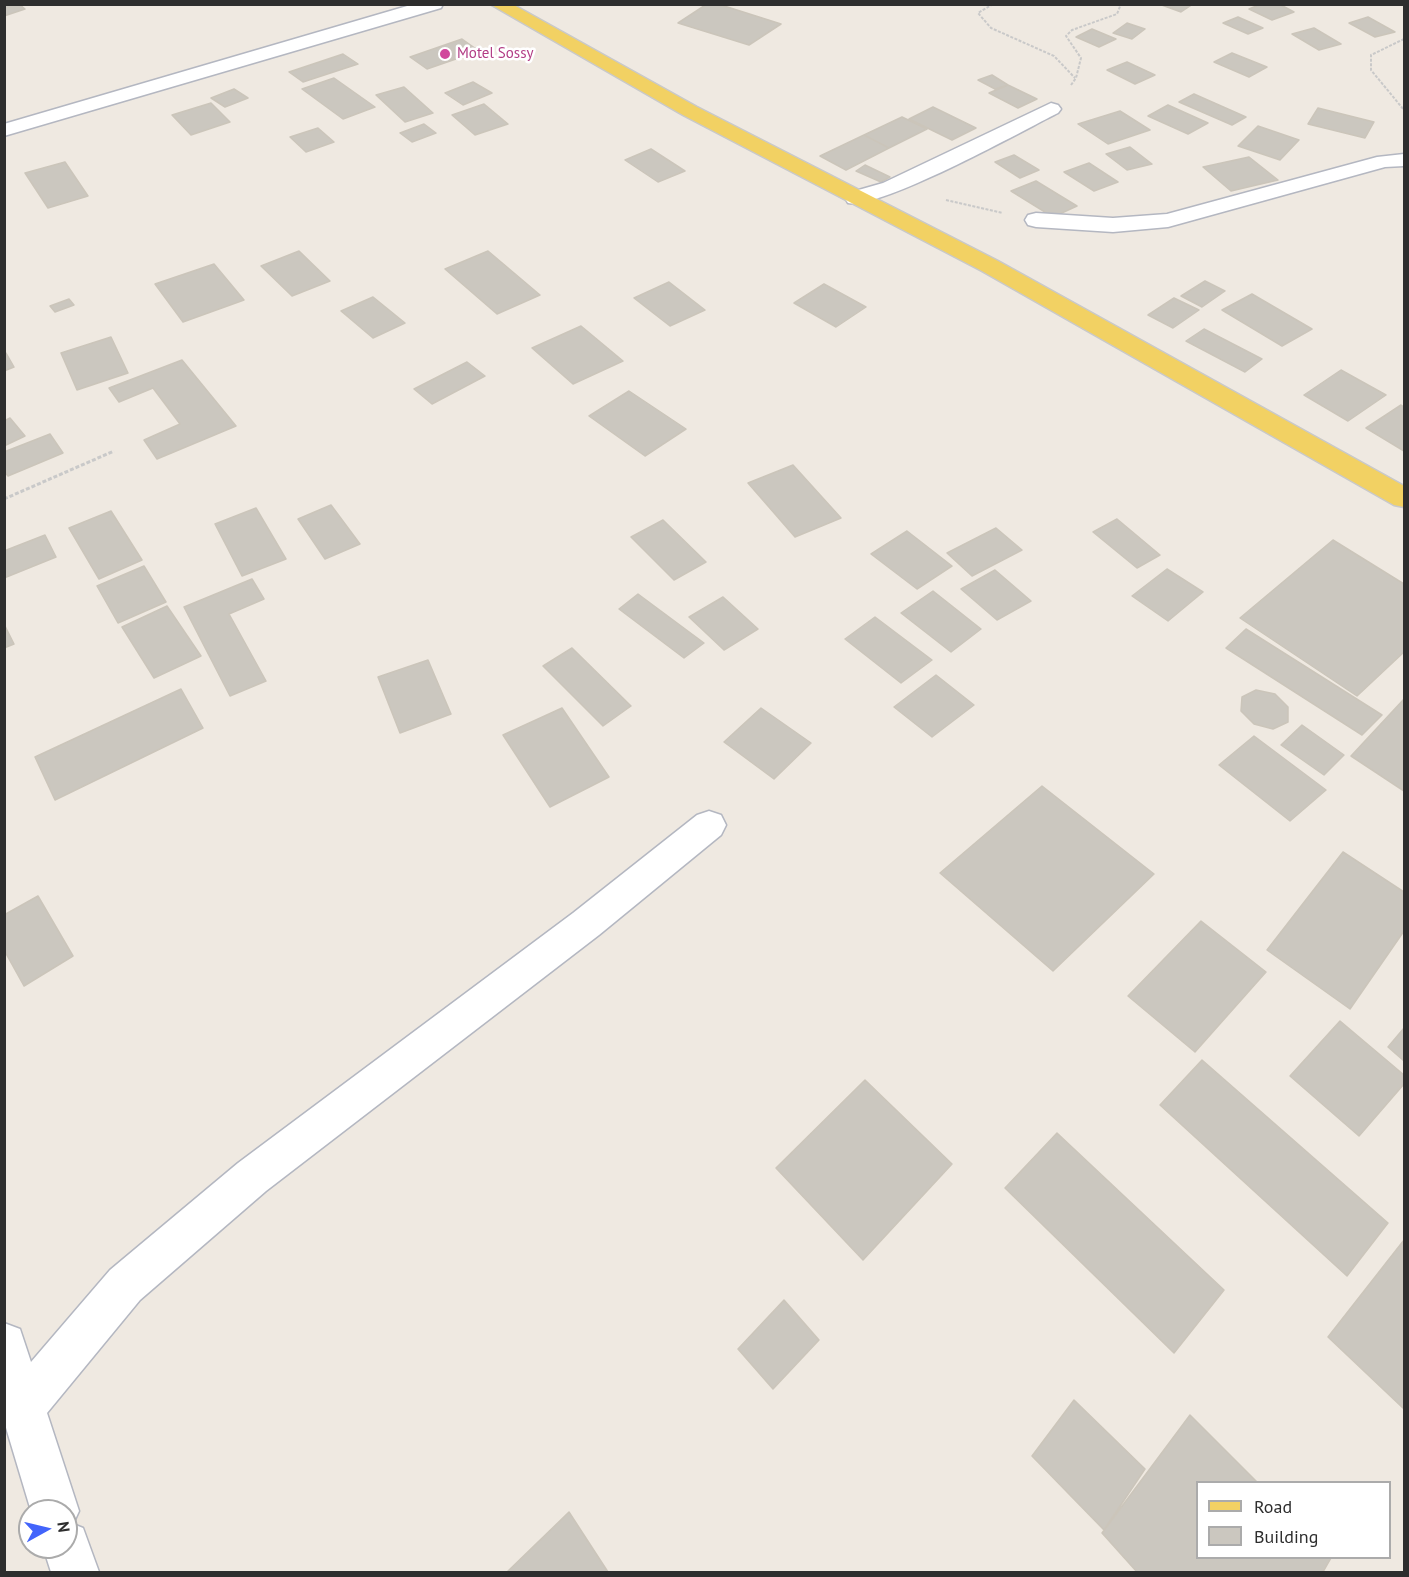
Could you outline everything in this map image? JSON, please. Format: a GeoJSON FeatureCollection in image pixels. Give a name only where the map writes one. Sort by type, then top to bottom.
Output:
{"type":"FeatureCollection","features":[{"type":"Feature","properties":{"kind":"main road"},"geometry":{"type":"LineString","coordinates":[[498,4],[680,106],[990,266],[1404,498]]}},
{"type":"Feature","properties":{"kind":"street"},"geometry":{"type":"LineString","coordinates":[[4,130],[435,4]]}},
{"type":"Feature","properties":{"kind":"street"},"geometry":{"type":"LineString","coordinates":[[856,198],[890,187],[1052,109]]}},
{"type":"Feature","properties":{"kind":"street"},"geometry":{"type":"LineString","coordinates":[[1036,220],[1113,225],[1168,220],[1384,161],[1404,160]]}},
{"type":"Feature","properties":{"kind":"street"},"geometry":{"type":"LineString","coordinates":[[23,1407],[134,1277],[252,1178],[586,924],[709,825]]}},
{"type":"Feature","properties":{"kind":"street"},"geometry":{"type":"LineString","coordinates":[[4,1345],[51,1499]]}},
{"type":"Feature","properties":{"kind":"path"},"geometry":{"type":"LineString","coordinates":[[993,4],[978,13],[991,28],[1054,56],[1076,78]]}},
{"type":"Feature","properties":{"kind":"path"},"geometry":{"type":"LineString","coordinates":[[1052,109],[1076,78],[1081,58],[1066,36],[1072,30],[1117,14],[1121,4]]}},
{"type":"Feature","properties":{"kind":"path"},"geometry":{"type":"LineString","coordinates":[[1404,39],[1371,55],[1371,70],[1404,110]]}},
{"type":"Feature","properties":{"kind":"path"},"geometry":{"type":"LineString","coordinates":[[890,187],[1036,220]]}},
{"type":"Feature","properties":{"kind":"path"},"geometry":{"type":"LineString","coordinates":[[4,500],[114,451]]}},
{"type":"Feature","properties":{"kind":"building"},"geometry":{"type":"Polygon","coordinates":[[[4,4],[19,4],[25,9],[4,16],[4,4]]]}},
{"type":"Feature","properties":{"kind":"building"},"geometry":{"type":"Polygon","coordinates":[[[707,4],[718,4],[781,24],[749,45],[678,23],[707,4]]]}},
{"type":"Feature","properties":{"kind":"building"},"geometry":{"type":"Polygon","coordinates":[[[1159,4],[1193,4],[1181,12],[1159,4]]]}},
{"type":"Feature","properties":{"kind":"building"},"geometry":{"type":"Polygon","coordinates":[[[1261,4],[1279,4],[1294,12],[1272,20],[1249,9],[1261,4]]]}},
{"type":"Feature","properties":{"kind":"building"},"geometry":{"type":"Polygon","coordinates":[[[1238,17],[1263,28],[1248,34],[1223,23],[1238,17]]]}},
{"type":"Feature","properties":{"kind":"building"},"geometry":{"type":"Polygon","coordinates":[[[1368,17],[1395,32],[1375,37],[1349,23],[1368,17]]]}},
{"type":"Feature","properties":{"kind":"building"},"geometry":{"type":"Polygon","coordinates":[[[1127,23],[1145,29],[1132,39],[1113,33],[1127,23]]]}},
{"type":"Feature","properties":{"kind":"building"},"geometry":{"type":"Polygon","coordinates":[[[1314,28],[1341,44],[1319,50],[1292,34],[1314,28]]]}},
{"type":"Feature","properties":{"kind":"building"},"geometry":{"type":"Polygon","coordinates":[[[1092,29],[1116,39],[1099,47],[1076,37],[1092,29]]]}},
{"type":"Feature","properties":{"kind":"building","name":"Motel Sossy"},"geometry":{"type":"Polygon","coordinates":[[[462,39],[479,51],[427,69],[410,57],[462,39]]]}},
{"type":"Feature","properties":{"kind":"building"},"geometry":{"type":"Polygon","coordinates":[[[1232,53],[1267,67],[1249,77],[1214,62],[1232,53]]]}},
{"type":"Feature","properties":{"kind":"building"},"geometry":{"type":"Polygon","coordinates":[[[343,54],[358,64],[303,82],[289,72],[343,54]]]}},
{"type":"Feature","properties":{"kind":"building"},"geometry":{"type":"Polygon","coordinates":[[[1127,62],[1155,75],[1135,84],[1107,70],[1127,62]]]}},
{"type":"Feature","properties":{"kind":"building"},"geometry":{"type":"Polygon","coordinates":[[[992,75],[1008,85],[995,89],[978,80],[992,75]]]}},
{"type":"Feature","properties":{"kind":"building"},"geometry":{"type":"Polygon","coordinates":[[[334,78],[375,107],[343,119],[302,89],[334,78]]]}},
{"type":"Feature","properties":{"kind":"building"},"geometry":{"type":"Polygon","coordinates":[[[473,82],[492,93],[463,105],[445,93],[473,82]]]}},
{"type":"Feature","properties":{"kind":"building"},"geometry":{"type":"Polygon","coordinates":[[[1008,85],[1037,99],[1018,108],[989,93],[1008,85]]]}},
{"type":"Feature","properties":{"kind":"building"},"geometry":{"type":"Polygon","coordinates":[[[404,87],[433,113],[405,122],[376,95],[404,87]]]}},
{"type":"Feature","properties":{"kind":"building"},"geometry":{"type":"Polygon","coordinates":[[[234,89],[248,98],[225,107],[211,98],[234,89]]]}},
{"type":"Feature","properties":{"kind":"building"},"geometry":{"type":"Polygon","coordinates":[[[1194,94],[1246,117],[1232,125],[1179,102],[1194,94]]]}},
{"type":"Feature","properties":{"kind":"building"},"geometry":{"type":"Polygon","coordinates":[[[211,103],[230,122],[191,135],[172,115],[211,103]]]}},
{"type":"Feature","properties":{"kind":"building"},"geometry":{"type":"Polygon","coordinates":[[[484,104],[508,124],[475,135],[452,115],[484,104]]]}},
{"type":"Feature","properties":{"kind":"building"},"geometry":{"type":"Polygon","coordinates":[[[1168,105],[1208,123],[1188,134],[1148,116],[1168,105]]]}},
{"type":"Feature","properties":{"kind":"building"},"geometry":{"type":"Polygon","coordinates":[[[933,107],[976,128],[952,140],[909,119],[933,107]]]}},
{"type":"Feature","properties":{"kind":"building"},"geometry":{"type":"Polygon","coordinates":[[[1318,108],[1374,122],[1365,138],[1308,124],[1318,108]]]}},
{"type":"Feature","properties":{"kind":"building"},"geometry":{"type":"Polygon","coordinates":[[[1120,111],[1150,130],[1108,144],[1078,124],[1120,111]]]}},
{"type":"Feature","properties":{"kind":"building"},"geometry":{"type":"Polygon","coordinates":[[[902,117],[927,129],[889,148],[864,135],[902,117]]]}},
{"type":"Feature","properties":{"kind":"building"},"geometry":{"type":"Polygon","coordinates":[[[424,124],[436,133],[412,142],[400,133],[424,124]]]}},
{"type":"Feature","properties":{"kind":"building"},"geometry":{"type":"Polygon","coordinates":[[[1258,126],[1299,140],[1280,160],[1238,146],[1258,126]]]}},
{"type":"Feature","properties":{"kind":"building"},"geometry":{"type":"Polygon","coordinates":[[[318,128],[334,142],[306,152],[290,137],[318,128]]]}},
{"type":"Feature","properties":{"kind":"building"},"geometry":{"type":"Polygon","coordinates":[[[864,135],[889,148],[846,170],[820,156],[864,135]]]}},
{"type":"Feature","properties":{"kind":"building"},"geometry":{"type":"Polygon","coordinates":[[[1130,147],[1152,164],[1127,170],[1106,154],[1130,147]]]}},
{"type":"Feature","properties":{"kind":"building"},"geometry":{"type":"Polygon","coordinates":[[[651,149],[685,171],[658,182],[625,160],[651,149]]]}},
{"type":"Feature","properties":{"kind":"building"},"geometry":{"type":"Polygon","coordinates":[[[1014,155],[1039,170],[1020,178],[995,162],[1014,155]]]}},
{"type":"Feature","properties":{"kind":"building"},"geometry":{"type":"Polygon","coordinates":[[[1249,157],[1278,180],[1231,191],[1203,167],[1249,157]]]}},
{"type":"Feature","properties":{"kind":"building"},"geometry":{"type":"Polygon","coordinates":[[[65,162],[88,196],[48,208],[25,173],[65,162]]]}},
{"type":"Feature","properties":{"kind":"building"},"geometry":{"type":"Polygon","coordinates":[[[1089,163],[1118,182],[1094,191],[1064,172],[1089,163]]]}},
{"type":"Feature","properties":{"kind":"building"},"geometry":{"type":"Polygon","coordinates":[[[865,165],[890,177],[881,182],[856,171],[865,165]]]}},
{"type":"Feature","properties":{"kind":"building"},"geometry":{"type":"Polygon","coordinates":[[[1036,181],[1077,206],[1053,217],[1011,191],[1036,181]]]}},
{"type":"Feature","properties":{"kind":"building"},"geometry":{"type":"Polygon","coordinates":[[[299,251],[330,281],[292,296],[261,266],[299,251]]]}},
{"type":"Feature","properties":{"kind":"building"},"geometry":{"type":"Polygon","coordinates":[[[488,251],[540,295],[497,314],[445,269],[488,251]]]}},
{"type":"Feature","properties":{"kind":"building"},"geometry":{"type":"Polygon","coordinates":[[[214,264],[244,300],[183,322],[155,284],[214,264]]]}},
{"type":"Feature","properties":{"kind":"building"},"geometry":{"type":"Polygon","coordinates":[[[1205,281],[1225,291],[1202,307],[1181,296],[1205,281]]]}},
{"type":"Feature","properties":{"kind":"building"},"geometry":{"type":"Polygon","coordinates":[[[669,282],[705,310],[670,326],[634,298],[669,282]]]}},
{"type":"Feature","properties":{"kind":"building"},"geometry":{"type":"Polygon","coordinates":[[[824,284],[866,307],[836,327],[794,303],[824,284]]]}},
{"type":"Feature","properties":{"kind":"building"},"geometry":{"type":"Polygon","coordinates":[[[1252,294],[1312,329],[1282,346],[1222,310],[1252,294]]]}},
{"type":"Feature","properties":{"kind":"building"},"geometry":{"type":"Polygon","coordinates":[[[373,297],[405,323],[373,338],[341,311],[373,297]]]}},
{"type":"Feature","properties":{"kind":"building"},"geometry":{"type":"Polygon","coordinates":[[[1174,298],[1199,310],[1173,328],[1148,315],[1174,298]]]}},
{"type":"Feature","properties":{"kind":"building"},"geometry":{"type":"Polygon","coordinates":[[[69,299],[74,305],[55,312],[50,306],[69,299]]]}},
{"type":"Feature","properties":{"kind":"building"},"geometry":{"type":"Polygon","coordinates":[[[581,326],[623,361],[573,384],[532,348],[581,326]]]}},
{"type":"Feature","properties":{"kind":"building"},"geometry":{"type":"Polygon","coordinates":[[[1204,329],[1262,359],[1245,372],[1186,341],[1204,329]]]}},
{"type":"Feature","properties":{"kind":"building"},"geometry":{"type":"Polygon","coordinates":[[[111,337],[128,373],[77,390],[61,353],[111,337]]]}},
{"type":"Feature","properties":{"kind":"building"},"geometry":{"type":"Polygon","coordinates":[[[6,353],[14,367],[4,371],[4,354],[6,353]]]}},
{"type":"Feature","properties":{"kind":"building"},"geometry":{"type":"Polygon","coordinates":[[[182,360],[236,426],[157,459],[144,440],[180,424],[153,388],[119,402],[109,388],[182,360]]]}},
{"type":"Feature","properties":{"kind":"building"},"geometry":{"type":"Polygon","coordinates":[[[467,362],[485,376],[432,404],[414,389],[467,362]]]}},
{"type":"Feature","properties":{"kind":"building"},"geometry":{"type":"Polygon","coordinates":[[[1341,370],[1386,395],[1348,421],[1304,395],[1341,370]]]}},
{"type":"Feature","properties":{"kind":"building"},"geometry":{"type":"Polygon","coordinates":[[[629,391],[686,429],[645,456],[589,416],[629,391]]]}},
{"type":"Feature","properties":{"kind":"building"},"geometry":{"type":"Polygon","coordinates":[[[1401,405],[1404,407],[1404,451],[1366,428],[1401,405]]]}},
{"type":"Feature","properties":{"kind":"building"},"geometry":{"type":"Polygon","coordinates":[[[10,418],[25,436],[4,446],[4,421],[10,418]]]}},
{"type":"Feature","properties":{"kind":"building"},"geometry":{"type":"Polygon","coordinates":[[[50,434],[63,453],[8,476],[4,471],[4,452],[50,434]]]}},
{"type":"Feature","properties":{"kind":"building"},"geometry":{"type":"Polygon","coordinates":[[[793,465],[841,518],[795,537],[748,483],[793,465]]]}},
{"type":"Feature","properties":{"kind":"building"},"geometry":{"type":"Polygon","coordinates":[[[331,505],[360,544],[325,559],[298,519],[331,505]]]}},
{"type":"Feature","properties":{"kind":"building"},"geometry":{"type":"Polygon","coordinates":[[[256,508],[286,559],[242,576],[215,524],[256,508]]]}},
{"type":"Feature","properties":{"kind":"building"},"geometry":{"type":"Polygon","coordinates":[[[111,511],[142,560],[99,579],[69,528],[111,511]]]}},
{"type":"Feature","properties":{"kind":"building"},"geometry":{"type":"Polygon","coordinates":[[[1117,519],[1160,555],[1137,568],[1093,532],[1117,519]]]}},
{"type":"Feature","properties":{"kind":"building"},"geometry":{"type":"Polygon","coordinates":[[[663,520],[706,562],[674,580],[631,537],[663,520]]]}},
{"type":"Feature","properties":{"kind":"building"},"geometry":{"type":"Polygon","coordinates":[[[996,528],[1022,550],[972,576],[947,553],[996,528]]]}},
{"type":"Feature","properties":{"kind":"building"},"geometry":{"type":"Polygon","coordinates":[[[907,531],[952,566],[917,589],[871,554],[907,531]]]}},
{"type":"Feature","properties":{"kind":"building"},"geometry":{"type":"Polygon","coordinates":[[[45,535],[56,557],[4,578],[4,551],[45,535]]]}},
{"type":"Feature","properties":{"kind":"building"},"geometry":{"type":"Polygon","coordinates":[[[1333,540],[1404,584],[1404,652],[1357,696],[1240,618],[1333,540]]]}},
{"type":"Feature","properties":{"kind":"building"},"geometry":{"type":"Polygon","coordinates":[[[144,566],[166,602],[118,623],[97,586],[144,566]]]}},
{"type":"Feature","properties":{"kind":"building"},"geometry":{"type":"Polygon","coordinates":[[[1167,569],[1203,592],[1168,621],[1132,596],[1167,569]]]}},
{"type":"Feature","properties":{"kind":"building"},"geometry":{"type":"Polygon","coordinates":[[[995,570],[1031,601],[997,620],[961,589],[995,570]]]}},
{"type":"Feature","properties":{"kind":"building"},"geometry":{"type":"Polygon","coordinates":[[[252,579],[264,599],[229,614],[266,681],[230,696],[184,607],[252,579]]]}},
{"type":"Feature","properties":{"kind":"building"},"geometry":{"type":"Polygon","coordinates":[[[933,591],[981,629],[951,652],[901,613],[933,591]]]}},
{"type":"Feature","properties":{"kind":"building"},"geometry":{"type":"Polygon","coordinates":[[[638,594],[704,643],[684,658],[619,609],[638,594]]]}},
{"type":"Feature","properties":{"kind":"building"},"geometry":{"type":"Polygon","coordinates":[[[723,597],[758,629],[724,650],[689,617],[723,597]]]}},
{"type":"Feature","properties":{"kind":"building"},"geometry":{"type":"Polygon","coordinates":[[[167,606],[201,656],[154,678],[122,627],[167,606]]]}},
{"type":"Feature","properties":{"kind":"building"},"geometry":{"type":"Polygon","coordinates":[[[875,617],[932,660],[901,683],[845,639],[875,617]]]}},
{"type":"Feature","properties":{"kind":"building"},"geometry":{"type":"Polygon","coordinates":[[[4,624],[14,644],[4,648],[4,624]]]}},
{"type":"Feature","properties":{"kind":"building"},"geometry":{"type":"Polygon","coordinates":[[[1246,629],[1382,715],[1362,735],[1226,648],[1246,629]]]}},
{"type":"Feature","properties":{"kind":"building"},"geometry":{"type":"Polygon","coordinates":[[[572,648],[631,706],[603,726],[543,666],[572,648]]]}},
{"type":"Feature","properties":{"kind":"building"},"geometry":{"type":"Polygon","coordinates":[[[428,660],[451,714],[400,733],[378,677],[428,660]]]}},
{"type":"Feature","properties":{"kind":"building"},"geometry":{"type":"Polygon","coordinates":[[[936,675],[974,705],[932,737],[894,707],[936,675]]]}},
{"type":"Feature","properties":{"kind":"building"},"geometry":{"type":"Polygon","coordinates":[[[181,689],[203,728],[55,800],[35,757],[181,689]]]}},
{"type":"Feature","properties":{"kind":"building"},"geometry":{"type":"Polygon","coordinates":[[[1256,690],[1275,694],[1288,707],[1288,722],[1273,729],[1254,724],[1241,711],[1242,697],[1256,690]]]}},
{"type":"Feature","properties":{"kind":"building"},"geometry":{"type":"Polygon","coordinates":[[[1404,699],[1404,791],[1351,756],[1404,699]]]}},
{"type":"Feature","properties":{"kind":"building"},"geometry":{"type":"Polygon","coordinates":[[[562,708],[609,777],[550,807],[503,735],[562,708]]]}},
{"type":"Feature","properties":{"kind":"building"},"geometry":{"type":"Polygon","coordinates":[[[761,708],[811,743],[774,779],[724,742],[761,708]]]}},
{"type":"Feature","properties":{"kind":"building"},"geometry":{"type":"Polygon","coordinates":[[[1302,725],[1344,755],[1324,775],[1281,745],[1302,725]]]}},
{"type":"Feature","properties":{"kind":"building"},"geometry":{"type":"Polygon","coordinates":[[[1254,736],[1326,790],[1290,821],[1219,765],[1254,736]]]}},
{"type":"Feature","properties":{"kind":"building"},"geometry":{"type":"Polygon","coordinates":[[[1042,786],[1154,874],[1053,971],[940,873],[1042,786]]]}},
{"type":"Feature","properties":{"kind":"building"},"geometry":{"type":"Polygon","coordinates":[[[1343,852],[1404,892],[1404,931],[1350,1009],[1267,950],[1343,852]]]}},
{"type":"Feature","properties":{"kind":"building"},"geometry":{"type":"Polygon","coordinates":[[[38,896],[73,956],[24,986],[4,950],[4,915],[38,896]]]}},
{"type":"Feature","properties":{"kind":"building"},"geometry":{"type":"Polygon","coordinates":[[[1201,921],[1266,972],[1195,1052],[1128,996],[1201,921]]]}},
{"type":"Feature","properties":{"kind":"building"},"geometry":{"type":"Polygon","coordinates":[[[1340,1021],[1404,1075],[1404,1084],[1359,1136],[1290,1076],[1340,1021]]]}},
{"type":"Feature","properties":{"kind":"building"},"geometry":{"type":"Polygon","coordinates":[[[1404,1028],[1404,1061],[1388,1047],[1404,1028]]]}},
{"type":"Feature","properties":{"kind":"building"},"geometry":{"type":"Polygon","coordinates":[[[1202,1060],[1388,1223],[1347,1276],[1160,1105],[1202,1060]]]}},
{"type":"Feature","properties":{"kind":"building"},"geometry":{"type":"Polygon","coordinates":[[[865,1080],[952,1164],[863,1260],[776,1168],[865,1080]]]}},
{"type":"Feature","properties":{"kind":"building"},"geometry":{"type":"Polygon","coordinates":[[[1057,1133],[1224,1290],[1174,1353],[1005,1188],[1057,1133]]]}},
{"type":"Feature","properties":{"kind":"building"},"geometry":{"type":"Polygon","coordinates":[[[1404,1240],[1404,1409],[1328,1337],[1404,1240]]]}},
{"type":"Feature","properties":{"kind":"building"},"geometry":{"type":"Polygon","coordinates":[[[784,1300],[819,1340],[773,1389],[738,1349],[784,1300]]]}},
{"type":"Feature","properties":{"kind":"building"},"geometry":{"type":"Polygon","coordinates":[[[1074,1400],[1145,1469],[1104,1530],[1032,1456],[1074,1400]]]}},
{"type":"Feature","properties":{"kind":"building"},"geometry":{"type":"Polygon","coordinates":[[[1190,1415],[1256,1481],[1196,1481],[1196,1559],[1330,1559],[1323,1572],[1137,1572],[1102,1533],[1190,1415]]]}},
{"type":"Feature","properties":{"kind":"building"},"geometry":{"type":"Polygon","coordinates":[[[569,1512],[608,1572],[507,1572],[569,1512]]]}},
{"type":"Feature","properties":{"kind":"place","name":"Motel Sossy"},"geometry":{"type":"Point","coordinates":[445,54]}}]}
